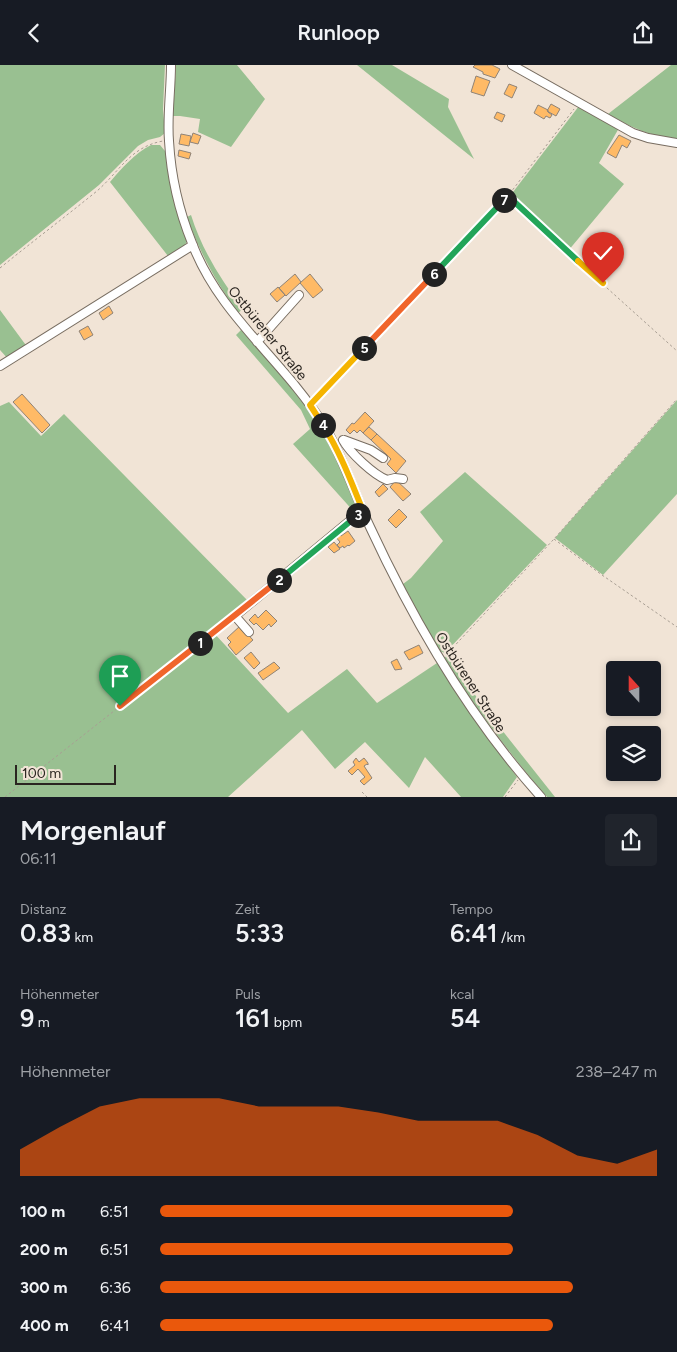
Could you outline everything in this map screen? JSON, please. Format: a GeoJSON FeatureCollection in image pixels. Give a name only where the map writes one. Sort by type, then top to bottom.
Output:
{"type":"FeatureCollection","features":[{"type":"Feature","properties":{"kind":"street","name":"Ostbürener Straße"},"geometry":{"type":"LineString","coordinates":[[171,65],[168,140],[174,181],[182,214],[193,245],[205,270],[220,295],[257,342],[284,371],[310,405],[332,439],[363,511],[400,587],[440,661],[476,716],[539,796]]}},
{"type":"Feature","properties":{"kind":"street"},"geometry":{"type":"LineString","coordinates":[[512,65],[634,133],[648,138],[677,143]]}},
{"type":"Feature","properties":{"kind":"street"},"geometry":{"type":"LineString","coordinates":[[0,366],[193,245]]}},
{"type":"Feature","properties":{"kind":"street"},"geometry":{"type":"LineString","coordinates":[[257,342],[299,295]]}},
{"type":"Feature","properties":{"kind":"street"},"geometry":{"type":"LineString","coordinates":[[332,439],[343,440],[371,449],[383,458]]}},
{"type":"Feature","properties":{"kind":"street"},"geometry":{"type":"LineString","coordinates":[[343,440],[382,478],[387,481],[396,478],[403,479]]}},
{"type":"Feature","properties":{"kind":"street"},"geometry":{"type":"LineString","coordinates":[[248,632],[235,616],[363,511]]}},
{"type":"Feature","properties":{"kind":"path"},"geometry":{"type":"LineString","coordinates":[[310,405],[508,196],[579,102]]}},
{"type":"Feature","properties":{"kind":"path"},"geometry":{"type":"LineString","coordinates":[[0,268],[99,189],[130,156],[151,143],[168,140]]}},
{"type":"Feature","properties":{"kind":"path"},"geometry":{"type":"LineString","coordinates":[[508,196],[677,351]]}},
{"type":"Feature","properties":{"kind":"path"},"geometry":{"type":"LineString","coordinates":[[440,661],[554,539],[677,399]]}},
{"type":"Feature","properties":{"kind":"path"},"geometry":{"type":"LineString","coordinates":[[554,539],[677,627]]}},
{"type":"Feature","properties":{"kind":"path"},"geometry":{"type":"LineString","coordinates":[[5,797],[235,616]]}},
{"type":"Feature","properties":{"kind":"path"},"geometry":{"type":"LineString","coordinates":[[505,797],[521,775]]}},
{"type":"Feature","properties":{"kind":"path"},"geometry":{"type":"LineString","coordinates":[[362,792],[367,797]]}},
{"type":"Feature","properties":{"kind":"green space"},"geometry":{"type":"Polygon","coordinates":[[[0,65],[165,65],[163,109],[165,133],[138,146],[99,185],[0,265],[0,65]]]}},
{"type":"Feature","properties":{"kind":"green space"},"geometry":{"type":"Polygon","coordinates":[[[176,65],[237,65],[265,99],[231,147],[198,132],[200,119],[173,116],[176,65]]]}},
{"type":"Feature","properties":{"kind":"green space"},"geometry":{"type":"Polygon","coordinates":[[[357,65],[392,65],[449,99],[448,107],[474,159],[357,65]]]}},
{"type":"Feature","properties":{"kind":"green space"},"geometry":{"type":"Polygon","coordinates":[[[671,65],[677,65],[677,139],[641,131],[608,114],[671,65]]]}},
{"type":"Feature","properties":{"kind":"green space"},"geometry":{"type":"Polygon","coordinates":[[[579,106],[619,128],[599,163],[624,184],[568,251],[510,196],[579,106]]]}},
{"type":"Feature","properties":{"kind":"green space"},"geometry":{"type":"Polygon","coordinates":[[[151,145],[160,145],[165,151],[174,201],[187,241],[184,247],[168,256],[110,182],[134,157],[151,145]]]}},
{"type":"Feature","properties":{"kind":"green space"},"geometry":{"type":"Polygon","coordinates":[[[191,215],[195,228],[213,264],[243,309],[238,313],[203,255],[187,217],[191,215]]]}},
{"type":"Feature","properties":{"kind":"green space"},"geometry":{"type":"Polygon","coordinates":[[[0,310],[28,348],[9,360],[0,350],[0,310]]]}},
{"type":"Feature","properties":{"kind":"green space"},"geometry":{"type":"Polygon","coordinates":[[[241,330],[302,398],[317,420],[362,510],[356,514],[293,444],[310,429],[301,410],[236,335],[241,330]]]}},
{"type":"Feature","properties":{"kind":"green space"},"geometry":{"type":"Polygon","coordinates":[[[677,400],[677,494],[603,575],[555,538],[677,400]]]}},
{"type":"Feature","properties":{"kind":"green space"},"geometry":{"type":"Polygon","coordinates":[[[9,402],[41,436],[64,414],[249,602],[213,632],[288,713],[347,669],[377,703],[437,663],[517,777],[503,797],[461,797],[425,757],[409,788],[365,742],[335,769],[302,730],[228,797],[0,797],[0,406],[9,402]]]}},
{"type":"Feature","properties":{"kind":"green space"},"geometry":{"type":"Polygon","coordinates":[[[465,472],[547,545],[445,653],[439,651],[403,584],[411,578],[443,541],[420,512],[465,472]]]}},
{"type":"Feature","properties":{"kind":"green space"},"geometry":{"type":"Polygon","coordinates":[[[449,654],[479,701],[555,797],[547,797],[493,730],[443,659],[449,654]]]}},
{"type":"Feature","properties":{"kind":"building"},"geometry":{"type":"Polygon","coordinates":[[[475,65],[492,65],[500,69],[495,78],[483,74],[483,72],[473,67],[475,65]]]}},
{"type":"Feature","properties":{"kind":"building"},"geometry":{"type":"Polygon","coordinates":[[[476,76],[490,81],[484,96],[471,92],[476,76]]]}},
{"type":"Feature","properties":{"kind":"building"},"geometry":{"type":"Polygon","coordinates":[[[509,84],[517,87],[512,98],[504,94],[509,84]]]}},
{"type":"Feature","properties":{"kind":"building"},"geometry":{"type":"Polygon","coordinates":[[[551,104],[560,109],[556,116],[547,111],[551,104]]]}},
{"type":"Feature","properties":{"kind":"building"},"geometry":{"type":"Polygon","coordinates":[[[538,105],[548,110],[552,115],[550,118],[546,116],[544,119],[534,113],[538,105]]]}},
{"type":"Feature","properties":{"kind":"building"},"geometry":{"type":"Polygon","coordinates":[[[497,112],[505,115],[502,122],[494,118],[497,112]]]}},
{"type":"Feature","properties":{"kind":"building"},"geometry":{"type":"Polygon","coordinates":[[[193,133],[201,136],[198,144],[190,142],[193,133]]]}},
{"type":"Feature","properties":{"kind":"building"},"geometry":{"type":"Polygon","coordinates":[[[181,134],[191,136],[189,146],[179,144],[181,134]]]}},
{"type":"Feature","properties":{"kind":"building"},"geometry":{"type":"Polygon","coordinates":[[[619,135],[631,141],[627,148],[622,145],[616,158],[607,153],[619,135]]]}},
{"type":"Feature","properties":{"kind":"building"},"geometry":{"type":"Polygon","coordinates":[[[179,150],[191,153],[189,159],[178,156],[179,150]]]}},
{"type":"Feature","properties":{"kind":"building"},"geometry":{"type":"Polygon","coordinates":[[[295,274],[301,282],[286,296],[279,288],[295,274]]]}},
{"type":"Feature","properties":{"kind":"building"},"geometry":{"type":"Polygon","coordinates":[[[310,274],[323,290],[313,298],[300,283],[310,274]]]}},
{"type":"Feature","properties":{"kind":"building"},"geometry":{"type":"Polygon","coordinates":[[[278,287],[285,295],[277,302],[270,294],[278,287]]]}},
{"type":"Feature","properties":{"kind":"building"},"geometry":{"type":"Polygon","coordinates":[[[109,306],[113,313],[103,320],[99,313],[109,306]]]}},
{"type":"Feature","properties":{"kind":"building"},"geometry":{"type":"Polygon","coordinates":[[[88,326],[93,335],[84,340],[79,331],[88,326]]]}},
{"type":"Feature","properties":{"kind":"building"},"geometry":{"type":"Polygon","coordinates":[[[22,394],[50,425],[42,433],[13,402],[22,394]]]}},
{"type":"Feature","properties":{"kind":"building"},"geometry":{"type":"Polygon","coordinates":[[[365,412],[374,421],[363,433],[360,430],[357,433],[354,430],[350,434],[346,430],[365,412]]]}},
{"type":"Feature","properties":{"kind":"building"},"geometry":{"type":"Polygon","coordinates":[[[369,427],[377,434],[371,440],[363,433],[369,427]]]}},
{"type":"Feature","properties":{"kind":"building"},"geometry":{"type":"Polygon","coordinates":[[[377,434],[406,461],[396,473],[387,464],[391,459],[371,440],[377,434]]]}},
{"type":"Feature","properties":{"kind":"building"},"geometry":{"type":"Polygon","coordinates":[[[396,480],[411,494],[403,501],[390,487],[396,480]]]}},
{"type":"Feature","properties":{"kind":"building"},"geometry":{"type":"Polygon","coordinates":[[[383,484],[388,489],[379,497],[375,492],[383,484]]]}},
{"type":"Feature","properties":{"kind":"building"},"geometry":{"type":"Polygon","coordinates":[[[399,509],[407,517],[396,528],[388,520],[399,509]]]}},
{"type":"Feature","properties":{"kind":"building"},"geometry":{"type":"Polygon","coordinates":[[[348,531],[355,541],[349,546],[340,548],[337,545],[340,542],[335,536],[339,533],[341,536],[348,531]]]}},
{"type":"Feature","properties":{"kind":"building"},"geometry":{"type":"Polygon","coordinates":[[[334,542],[340,549],[334,553],[328,547],[334,542]]]}},
{"type":"Feature","properties":{"kind":"building"},"geometry":{"type":"Polygon","coordinates":[[[266,610],[277,621],[271,627],[269,624],[263,630],[256,623],[254,625],[249,620],[255,614],[258,618],[266,610]]]}},
{"type":"Feature","properties":{"kind":"building"},"geometry":{"type":"Polygon","coordinates":[[[240,626],[253,640],[236,655],[228,645],[231,642],[227,638],[240,626]]]}},
{"type":"Feature","properties":{"kind":"building"},"geometry":{"type":"Polygon","coordinates":[[[419,645],[423,653],[409,660],[404,652],[419,645]]]}},
{"type":"Feature","properties":{"kind":"building"},"geometry":{"type":"Polygon","coordinates":[[[251,652],[260,663],[254,669],[244,658],[251,652]]]}},
{"type":"Feature","properties":{"kind":"building"},"geometry":{"type":"Polygon","coordinates":[[[397,659],[402,669],[395,670],[391,662],[397,659]]]}},
{"type":"Feature","properties":{"kind":"building"},"geometry":{"type":"Polygon","coordinates":[[[274,662],[280,668],[263,680],[258,673],[274,662]]]}},
{"type":"Feature","properties":{"kind":"building"},"geometry":{"type":"Polygon","coordinates":[[[356,758],[359,762],[364,758],[368,763],[368,765],[364,766],[372,778],[364,785],[360,781],[365,777],[358,769],[352,775],[348,771],[355,765],[353,762],[356,758]]]}},
{"type":"Feature","properties":{"kind":"route"},"geometry":{"type":"LineString","coordinates":[[120,706],[235,616],[363,511],[332,439],[310,405],[508,196],[603,283]]}}]}
